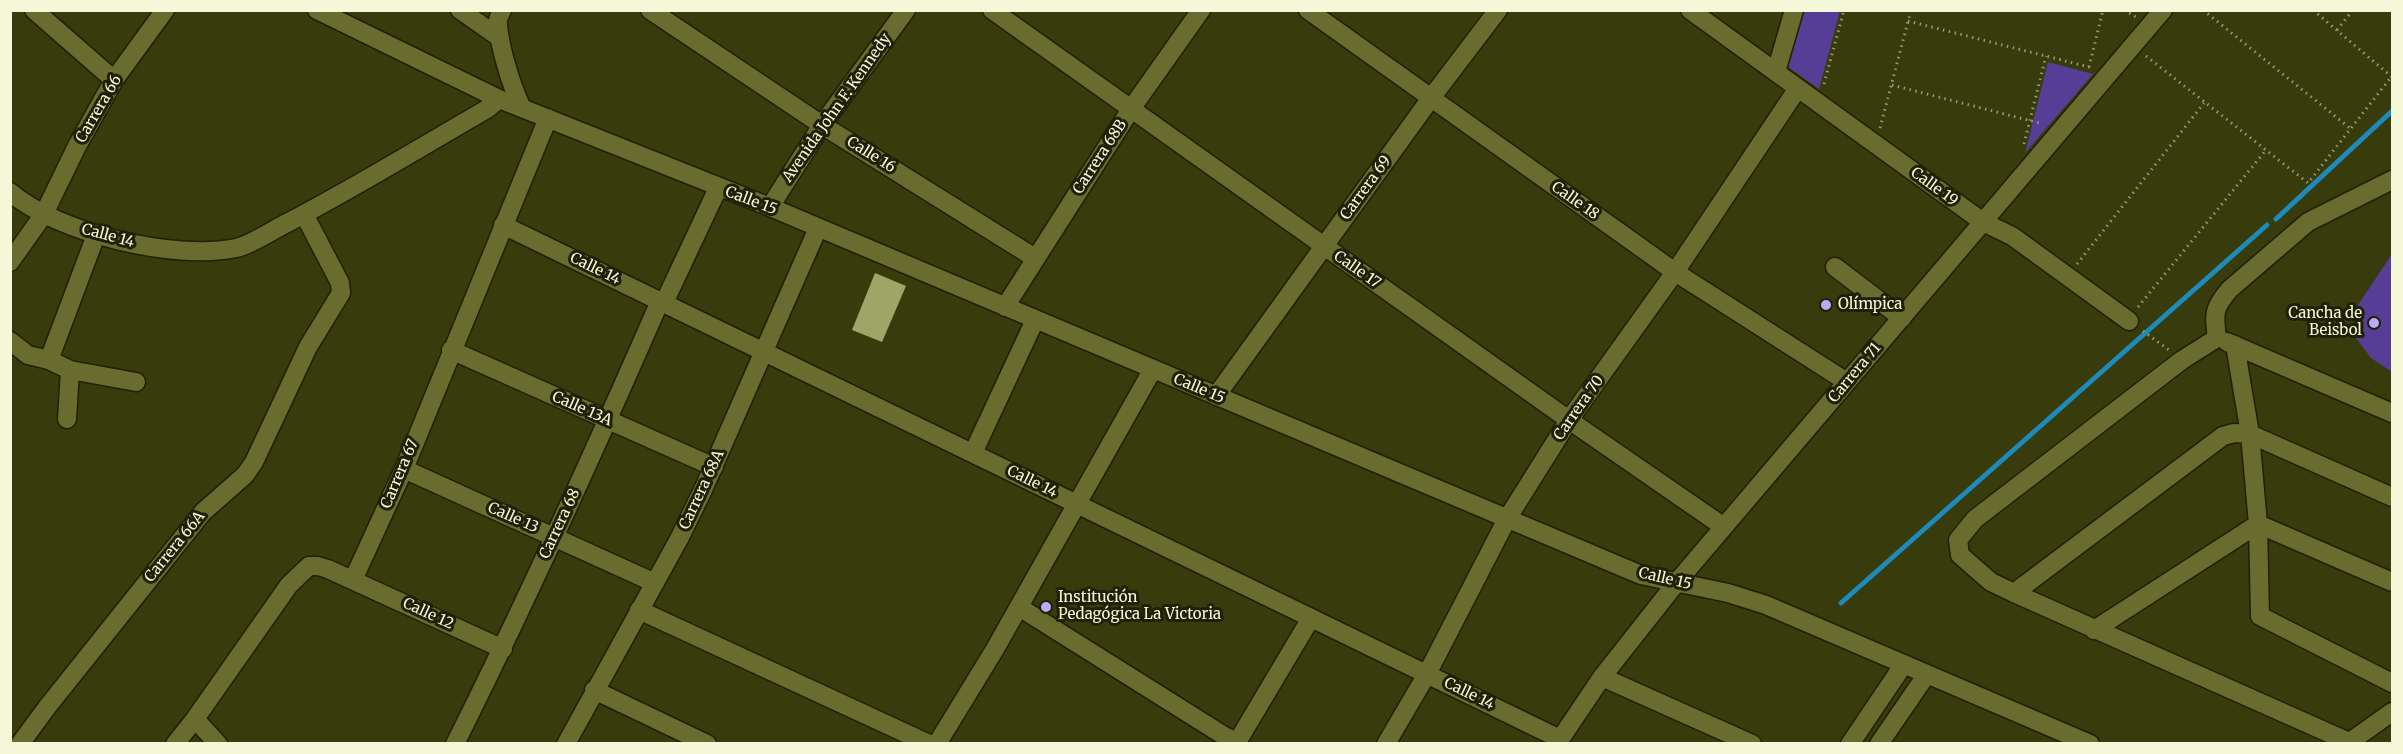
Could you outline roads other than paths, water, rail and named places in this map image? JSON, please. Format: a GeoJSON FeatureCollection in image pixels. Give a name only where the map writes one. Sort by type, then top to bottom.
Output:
{"type":"FeatureCollection","features":[{"type":"Feature","properties":{"kind":"street"},"geometry":{"type":"LineString","coordinates":[[34,10],[114,80]]}},
{"type":"Feature","properties":{"kind":"street","name":"Carrera 66"},"geometry":{"type":"LineString","coordinates":[[10,262],[44,214],[77,146],[114,80],[165,10]]}},
{"type":"Feature","properties":{"kind":"street","name":"Calle 15"},"geometry":{"type":"LineString","coordinates":[[316,10],[499,99],[770,207],[1641,575],[1728,593],[1766,605],[2088,743]]}},
{"type":"Feature","properties":{"kind":"street"},"geometry":{"type":"LineString","coordinates":[[460,10],[500,38]]}},
{"type":"Feature","properties":{"kind":"street"},"geometry":{"type":"LineString","coordinates":[[502,10],[497,21],[500,38],[516,97],[522,108]]}},
{"type":"Feature","properties":{"kind":"street","name":"Calle 16"},"geometry":{"type":"LineString","coordinates":[[650,10],[822,124],[1035,258]]}},
{"type":"Feature","properties":{"kind":"street","name":"Avenida John F. Kennedy"},"geometry":{"type":"LineString","coordinates":[[770,207],[822,124],[906,10]]}},
{"type":"Feature","properties":{"kind":"street","name":"Calle 17"},"geometry":{"type":"LineString","coordinates":[[992,10],[1324,247],[1724,527]]}},
{"type":"Feature","properties":{"kind":"street","name":"Carrera 68B"},"geometry":{"type":"LineString","coordinates":[[1005,307],[1131,109],[1201,10]]}},
{"type":"Feature","properties":{"kind":"street","name":"Calle 18"},"geometry":{"type":"LineString","coordinates":[[1308,10],[1675,272],[1847,382]]}},
{"type":"Feature","properties":{"kind":"street","name":"Carrera 69"},"geometry":{"type":"LineString","coordinates":[[1216,396],[1431,98],[1498,10]]}},
{"type":"Feature","properties":{"kind":"street","name":"Calle 19"},"geometry":{"type":"LineString","coordinates":[[1690,10],[1983,222],[2012,236],[2068,276],[2129,314]]}},
{"type":"Feature","properties":{"kind":"street"},"geometry":{"type":"LineString","coordinates":[[1776,72],[1794,10]]}},
{"type":"Feature","properties":{"kind":"street","name":"Carrera 71"},"geometry":{"type":"LineString","coordinates":[[1558,741],[1602,677],[1677,582],[2163,10]]}},
{"type":"Feature","properties":{"kind":"street","name":"Carrera 70"},"geometry":{"type":"LineString","coordinates":[[1386,744],[1427,674],[1507,519],[1569,420],[1675,272],[1798,88]]}},
{"type":"Feature","properties":{"kind":"street","name":"Calle 14"},"geometry":{"type":"LineString","coordinates":[[10,192],[19,200],[44,214],[96,235],[169,250],[237,248],[304,214],[487,109],[499,99]]}},
{"type":"Feature","properties":{"kind":"street","name":"Carrera 67"},"geometry":{"type":"LineString","coordinates":[[353,580],[404,468],[548,118]]}},
{"type":"Feature","properties":{"kind":"street"},"geometry":{"type":"LineString","coordinates":[[2217,338],[2214,314],[2219,301],[2230,289],[2308,222],[2392,180]]}},
{"type":"Feature","properties":{"kind":"street","name":"Carrera 68"},"geometry":{"type":"LineString","coordinates":[[454,744],[503,649],[662,302],[718,188]]}},
{"type":"Feature","properties":{"kind":"street","name":"Carrera 66A"},"geometry":{"type":"LineString","coordinates":[[20,744],[203,512],[246,475],[254,462],[308,347],[341,293],[340,284],[304,214]]}},
{"type":"Feature","properties":{"kind":"street","name":"Calle 14"},"geometry":{"type":"LineString","coordinates":[[503,225],[1427,674],[1558,741]]}},
{"type":"Feature","properties":{"kind":"street","name":"Carrera 68A"},"geometry":{"type":"LineString","coordinates":[[566,744],[679,539],[714,467],[818,228]]}},
{"type":"Feature","properties":{"kind":"street"},"geometry":{"type":"LineString","coordinates":[[49,360],[96,235]]}},
{"type":"Feature","properties":{"kind":"street"},"geometry":{"type":"LineString","coordinates":[[1835,267],[1902,318]]}},
{"type":"Feature","properties":{"kind":"street"},"geometry":{"type":"LineString","coordinates":[[973,453],[1035,320]]}},
{"type":"Feature","properties":{"kind":"street"},"geometry":{"type":"LineString","coordinates":[[2217,338],[2392,413]]}},
{"type":"Feature","properties":{"kind":"street"},"geometry":{"type":"LineString","coordinates":[[2217,338],[2182,360],[1984,513],[1958,540],[1960,555],[1991,582],[2013,593],[2348,743],[2392,712]]}},
{"type":"Feature","properties":{"kind":"street"},"geometry":{"type":"LineString","coordinates":[[10,341],[28,355],[49,360],[70,370],[136,382]]}},
{"type":"Feature","properties":{"kind":"street"},"geometry":{"type":"LineString","coordinates":[[2235,345],[2250,434],[2258,524],[2260,616],[2392,683]]}},
{"type":"Feature","properties":{"kind":"street","name":"Calle 13A"},"geometry":{"type":"LineString","coordinates":[[451,350],[714,467]]}},
{"type":"Feature","properties":{"kind":"street"},"geometry":{"type":"LineString","coordinates":[[937,744],[1019,607],[1153,369]]}},
{"type":"Feature","properties":{"kind":"street"},"geometry":{"type":"LineString","coordinates":[[67,419],[70,370]]}},
{"type":"Feature","properties":{"kind":"street"},"geometry":{"type":"LineString","coordinates":[[2013,593],[2223,436],[2234,433],[2250,434],[2392,497]]}},
{"type":"Feature","properties":{"kind":"street","name":"Calle 13"},"geometry":{"type":"LineString","coordinates":[[404,468],[655,583]]}},
{"type":"Feature","properties":{"kind":"street"},"geometry":{"type":"LineString","coordinates":[[2094,630],[2258,524]]}},
{"type":"Feature","properties":{"kind":"street"},"geometry":{"type":"LineString","coordinates":[[2258,524],[2392,582]]}},
{"type":"Feature","properties":{"kind":"street"},"geometry":{"type":"LineString","coordinates":[[175,744],[299,574],[309,567],[318,566],[353,580]]}},
{"type":"Feature","properties":{"kind":"street","name":"Calle 12"},"geometry":{"type":"LineString","coordinates":[[353,580],[503,649]]}},
{"type":"Feature","properties":{"kind":"street"},"geometry":{"type":"LineString","coordinates":[[1019,607],[1236,743],[1311,618]]}},
{"type":"Feature","properties":{"kind":"street"},"geometry":{"type":"LineString","coordinates":[[639,610],[929,744]]}},
{"type":"Feature","properties":{"kind":"street"},"geometry":{"type":"LineString","coordinates":[[1850,744],[1904,664]]}},
{"type":"Feature","properties":{"kind":"street"},"geometry":{"type":"LineString","coordinates":[[1879,744],[1927,674]]}},
{"type":"Feature","properties":{"kind":"street"},"geometry":{"type":"LineString","coordinates":[[1602,677],[1752,744]]}},
{"type":"Feature","properties":{"kind":"street"},"geometry":{"type":"LineString","coordinates":[[594,690],[707,744]]}},
{"type":"Feature","properties":{"kind":"street"},"geometry":{"type":"LineString","coordinates":[[195,719],[218,744]]}},
{"type":"Feature","properties":{"kind":"waterway"},"geometry":{"type":"LineString","coordinates":[[2276,219],[2392,111]]}},
{"type":"Feature","properties":{"kind":"waterway"},"geometry":{"type":"LineString","coordinates":[[1841,603],[2267,225]]}},
{"type":"Feature","properties":{"kind":"place","name":"Olímpica"},"geometry":{"type":"Point","coordinates":[1826,305]}},
{"type":"Feature","properties":{"kind":"place","name":"Cancha de Beisbol"},"geometry":{"type":"Point","coordinates":[2374,323]}},
{"type":"Feature","properties":{"kind":"place","name":"Institución Pedagógica La Victoria"},"geometry":{"type":"Point","coordinates":[1046,607]}}]}
